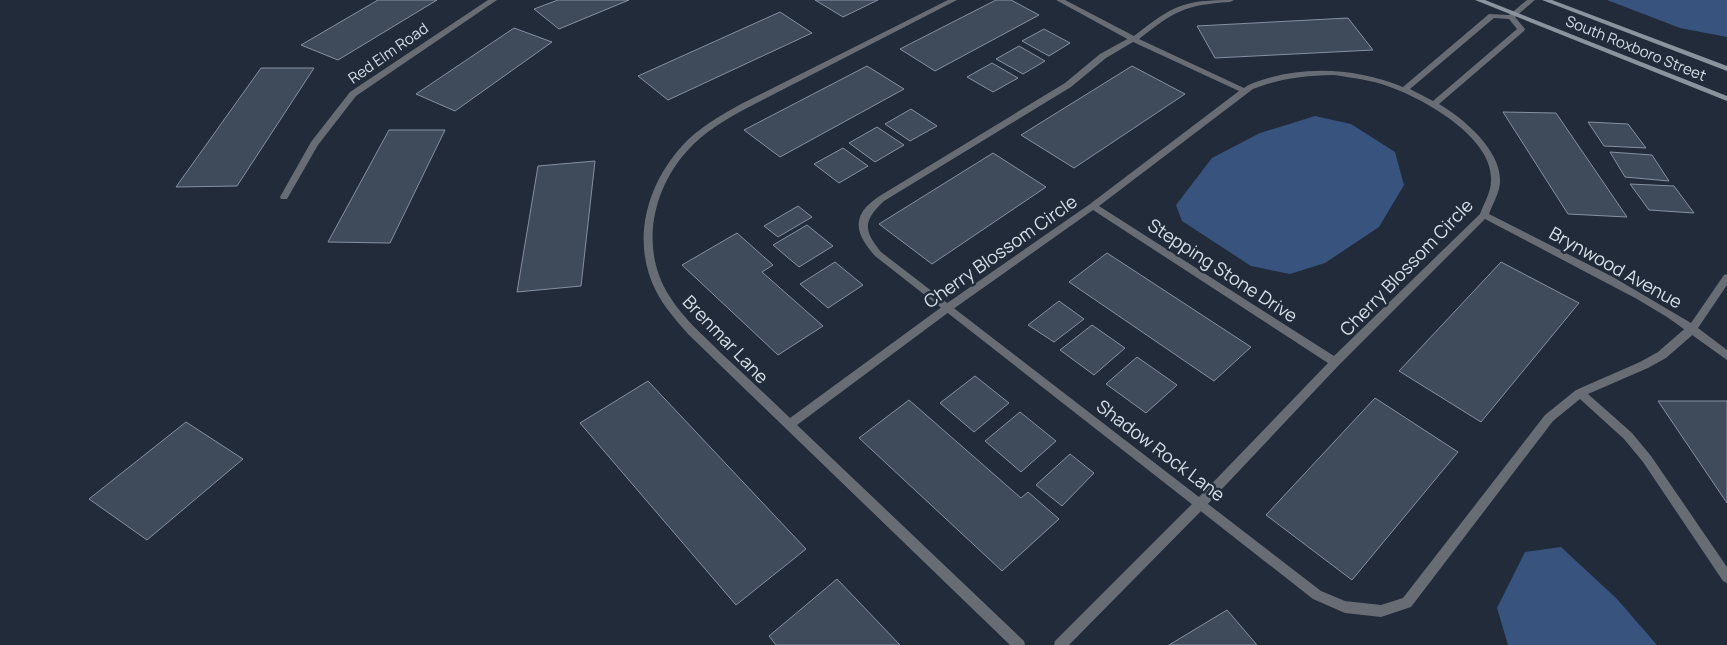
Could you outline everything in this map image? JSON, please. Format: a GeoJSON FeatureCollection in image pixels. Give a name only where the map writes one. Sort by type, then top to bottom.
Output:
{"type":"FeatureCollection","features":[{"type":"Feature","properties":{"kind":"street","name":"Red Elm Road"},"geometry":{"type":"LineString","coordinates":[[284,197],[314,144],[353,94],[493,0]]}},
{"type":"Feature","properties":{"kind":"street","name":"Brenmar Lane"},"geometry":{"type":"LineString","coordinates":[[954,0],[721,118],[686,147],[661,181],[651,204],[648,223],[648,244],[652,268],[659,288],[673,311],[1019,645]]}},
{"type":"Feature","properties":{"kind":"street"},"geometry":{"type":"LineString","coordinates":[[1060,0],[1134,39],[1245,91]]}},
{"type":"Feature","properties":{"kind":"street"},"geometry":{"type":"LineString","coordinates":[[1134,39],[1170,11],[1206,2],[1230,0]]}},
{"type":"Feature","properties":{"kind":"street","name":"South Roxboro Street"},"geometry":{"type":"LineString","coordinates":[[1479,0],[1514,16],[1727,99]]}},
{"type":"Feature","properties":{"kind":"street"},"geometry":{"type":"LineString","coordinates":[[1404,90],[1492,16],[1514,16],[1531,0]]}},
{"type":"Feature","properties":{"kind":"street","name":"South Roxboro Street"},"geometry":{"type":"LineString","coordinates":[[1546,0],[1727,69]]}},
{"type":"Feature","properties":{"kind":"street"},"geometry":{"type":"LineString","coordinates":[[1434,104],[1521,29],[1514,16]]}},
{"type":"Feature","properties":{"kind":"street","name":"Shadow Rock Lane"},"geometry":{"type":"LineString","coordinates":[[1134,39],[1103,56],[1068,85],[881,199],[867,212],[863,226],[866,240],[878,254],[946,309],[1201,503],[1317,595],[1346,607],[1381,611],[1406,603],[1549,418],[1580,393],[1644,365],[1662,355],[1693,328],[1727,277]]}},
{"type":"Feature","properties":{"kind":"street","name":"Cherry Blossom Circle"},"geometry":{"type":"LineString","coordinates":[[789,425],[946,309],[1093,206],[1245,91],[1264,81],[1281,76],[1316,73],[1362,78],[1404,90],[1434,104],[1452,116],[1476,137],[1487,152],[1494,170],[1496,185],[1484,215],[1335,362],[1201,503],[1060,645]]}},
{"type":"Feature","properties":{"kind":"street","name":"Stepping Stone Drive"},"geometry":{"type":"LineString","coordinates":[[1093,206],[1335,362]]}},
{"type":"Feature","properties":{"kind":"street","name":"Brynwood Avenue"},"geometry":{"type":"LineString","coordinates":[[1484,215],[1633,292],[1693,328],[1727,356]]}},
{"type":"Feature","properties":{"kind":"street"},"geometry":{"type":"LineString","coordinates":[[1580,393],[1628,436],[1647,459],[1727,577]]}},
{"type":"Feature","properties":{"kind":"shaded area"},"geometry":{"type":"Polygon","coordinates":[[[1607,0],[1727,0],[1727,37],[1680,28],[1607,0]]]}},
{"type":"Feature","properties":{"kind":"shaded area"},"geometry":{"type":"Polygon","coordinates":[[[1315,116],[1351,124],[1395,152],[1404,185],[1379,227],[1325,263],[1290,274],[1251,266],[1182,221],[1176,205],[1212,158],[1260,133],[1315,116]]]}},
{"type":"Feature","properties":{"kind":"shaded area"},"geometry":{"type":"Polygon","coordinates":[[[1561,547],[1617,599],[1657,645],[1508,645],[1497,608],[1525,552],[1561,547]]]}},
{"type":"Feature","properties":{"kind":"building"},"geometry":{"type":"Polygon","coordinates":[[[378,0],[437,0],[338,60],[301,45],[378,0]]]}},
{"type":"Feature","properties":{"kind":"building"},"geometry":{"type":"Polygon","coordinates":[[[558,0],[629,0],[559,29],[534,9],[558,0]]]}},
{"type":"Feature","properties":{"kind":"building"},"geometry":{"type":"Polygon","coordinates":[[[815,0],[878,0],[843,17],[815,0]]]}},
{"type":"Feature","properties":{"kind":"building"},"geometry":{"type":"Polygon","coordinates":[[[996,0],[1011,0],[1039,15],[935,71],[900,49],[996,0]]]}},
{"type":"Feature","properties":{"kind":"building"},"geometry":{"type":"Polygon","coordinates":[[[780,12],[812,33],[668,100],[638,76],[780,12]]]}},
{"type":"Feature","properties":{"kind":"building"},"geometry":{"type":"Polygon","coordinates":[[[1348,18],[1373,50],[1215,58],[1197,26],[1348,18]]]}},
{"type":"Feature","properties":{"kind":"building"},"geometry":{"type":"Polygon","coordinates":[[[514,28],[552,42],[455,111],[416,94],[514,28]]]}},
{"type":"Feature","properties":{"kind":"building"},"geometry":{"type":"Polygon","coordinates":[[[1044,29],[1070,43],[1049,56],[1022,41],[1044,29]]]}},
{"type":"Feature","properties":{"kind":"building"},"geometry":{"type":"Polygon","coordinates":[[[1019,46],[1045,61],[1023,74],[996,59],[1019,46]]]}},
{"type":"Feature","properties":{"kind":"building"},"geometry":{"type":"Polygon","coordinates":[[[992,63],[1018,78],[993,92],[967,77],[992,63]]]}},
{"type":"Feature","properties":{"kind":"building"},"geometry":{"type":"Polygon","coordinates":[[[867,66],[904,89],[780,157],[744,130],[867,66]]]}},
{"type":"Feature","properties":{"kind":"building"},"geometry":{"type":"Polygon","coordinates":[[[1132,66],[1185,94],[1074,168],[1021,135],[1132,66]]]}},
{"type":"Feature","properties":{"kind":"building"},"geometry":{"type":"Polygon","coordinates":[[[261,68],[314,68],[237,186],[176,187],[261,68]]]}},
{"type":"Feature","properties":{"kind":"building"},"geometry":{"type":"Polygon","coordinates":[[[911,109],[937,126],[910,141],[885,124],[911,109]]]}},
{"type":"Feature","properties":{"kind":"building"},"geometry":{"type":"Polygon","coordinates":[[[1503,112],[1556,113],[1627,217],[1568,214],[1503,112]]]}},
{"type":"Feature","properties":{"kind":"building"},"geometry":{"type":"Polygon","coordinates":[[[1588,122],[1628,124],[1646,148],[1604,146],[1588,122]]]}},
{"type":"Feature","properties":{"kind":"building"},"geometry":{"type":"Polygon","coordinates":[[[877,127],[904,145],[875,162],[849,143],[877,127]]]}},
{"type":"Feature","properties":{"kind":"building"},"geometry":{"type":"Polygon","coordinates":[[[389,130],[445,130],[390,243],[328,242],[389,130]]]}},
{"type":"Feature","properties":{"kind":"building"},"geometry":{"type":"Polygon","coordinates":[[[843,148],[868,166],[839,183],[814,164],[843,148]]]}},
{"type":"Feature","properties":{"kind":"building"},"geometry":{"type":"Polygon","coordinates":[[[1610,152],[1652,155],[1669,181],[1625,177],[1610,152]]]}},
{"type":"Feature","properties":{"kind":"building"},"geometry":{"type":"Polygon","coordinates":[[[993,153],[1046,187],[932,264],[879,224],[993,153]]]}},
{"type":"Feature","properties":{"kind":"building"},"geometry":{"type":"Polygon","coordinates":[[[595,161],[581,286],[517,292],[538,166],[595,161]]]}},
{"type":"Feature","properties":{"kind":"building"},"geometry":{"type":"Polygon","coordinates":[[[1630,184],[1674,186],[1694,213],[1649,210],[1630,184]]]}},
{"type":"Feature","properties":{"kind":"building"},"geometry":{"type":"Polygon","coordinates":[[[798,206],[812,217],[778,237],[764,226],[798,206]]]}},
{"type":"Feature","properties":{"kind":"building"},"geometry":{"type":"Polygon","coordinates":[[[807,225],[833,246],[799,267],[773,245],[807,225]]]}},
{"type":"Feature","properties":{"kind":"building"},"geometry":{"type":"Polygon","coordinates":[[[737,233],[773,265],[762,272],[823,326],[778,355],[682,265],[737,233]]]}},
{"type":"Feature","properties":{"kind":"building"},"geometry":{"type":"Polygon","coordinates":[[[1107,253],[1251,347],[1214,381],[1069,282],[1107,253]]]}},
{"type":"Feature","properties":{"kind":"building"},"geometry":{"type":"Polygon","coordinates":[[[835,262],[863,285],[828,308],[800,284],[835,262]]]}},
{"type":"Feature","properties":{"kind":"building"},"geometry":{"type":"Polygon","coordinates":[[[1501,262],[1579,303],[1481,422],[1399,371],[1501,262]]]}},
{"type":"Feature","properties":{"kind":"building"},"geometry":{"type":"Polygon","coordinates":[[[1059,301],[1084,319],[1054,342],[1028,325],[1059,301]]]}},
{"type":"Feature","properties":{"kind":"building"},"geometry":{"type":"Polygon","coordinates":[[[1092,325],[1125,348],[1094,375],[1060,350],[1092,325]]]}},
{"type":"Feature","properties":{"kind":"building"},"geometry":{"type":"Polygon","coordinates":[[[1137,357],[1177,385],[1146,413],[1106,384],[1137,357]]]}},
{"type":"Feature","properties":{"kind":"building"},"geometry":{"type":"Polygon","coordinates":[[[975,376],[1009,403],[974,432],[940,403],[975,376]]]}},
{"type":"Feature","properties":{"kind":"building"},"geometry":{"type":"Polygon","coordinates":[[[648,381],[806,549],[736,605],[580,423],[648,381]]]}},
{"type":"Feature","properties":{"kind":"building"},"geometry":{"type":"Polygon","coordinates":[[[1375,398],[1458,452],[1352,580],[1266,515],[1375,398]]]}},
{"type":"Feature","properties":{"kind":"building"},"geometry":{"type":"Polygon","coordinates":[[[909,400],[1021,498],[1028,492],[1059,519],[1002,571],[859,438],[909,400]]]}},
{"type":"Feature","properties":{"kind":"building"},"geometry":{"type":"Polygon","coordinates":[[[1658,401],[1727,401],[1727,503],[1658,401]]]}},
{"type":"Feature","properties":{"kind":"building"},"geometry":{"type":"Polygon","coordinates":[[[1020,412],[1056,441],[1021,472],[985,441],[1020,412]]]}},
{"type":"Feature","properties":{"kind":"building"},"geometry":{"type":"Polygon","coordinates":[[[186,422],[243,459],[147,540],[89,499],[186,422]]]}},
{"type":"Feature","properties":{"kind":"building"},"geometry":{"type":"Polygon","coordinates":[[[1070,454],[1094,473],[1062,506],[1036,485],[1070,454]]]}},
{"type":"Feature","properties":{"kind":"building"},"geometry":{"type":"Polygon","coordinates":[[[837,579],[900,645],[776,645],[769,636],[837,579]]]}},
{"type":"Feature","properties":{"kind":"building"},"geometry":{"type":"Polygon","coordinates":[[[1227,610],[1257,645],[1169,645],[1227,610]]]}}]}
